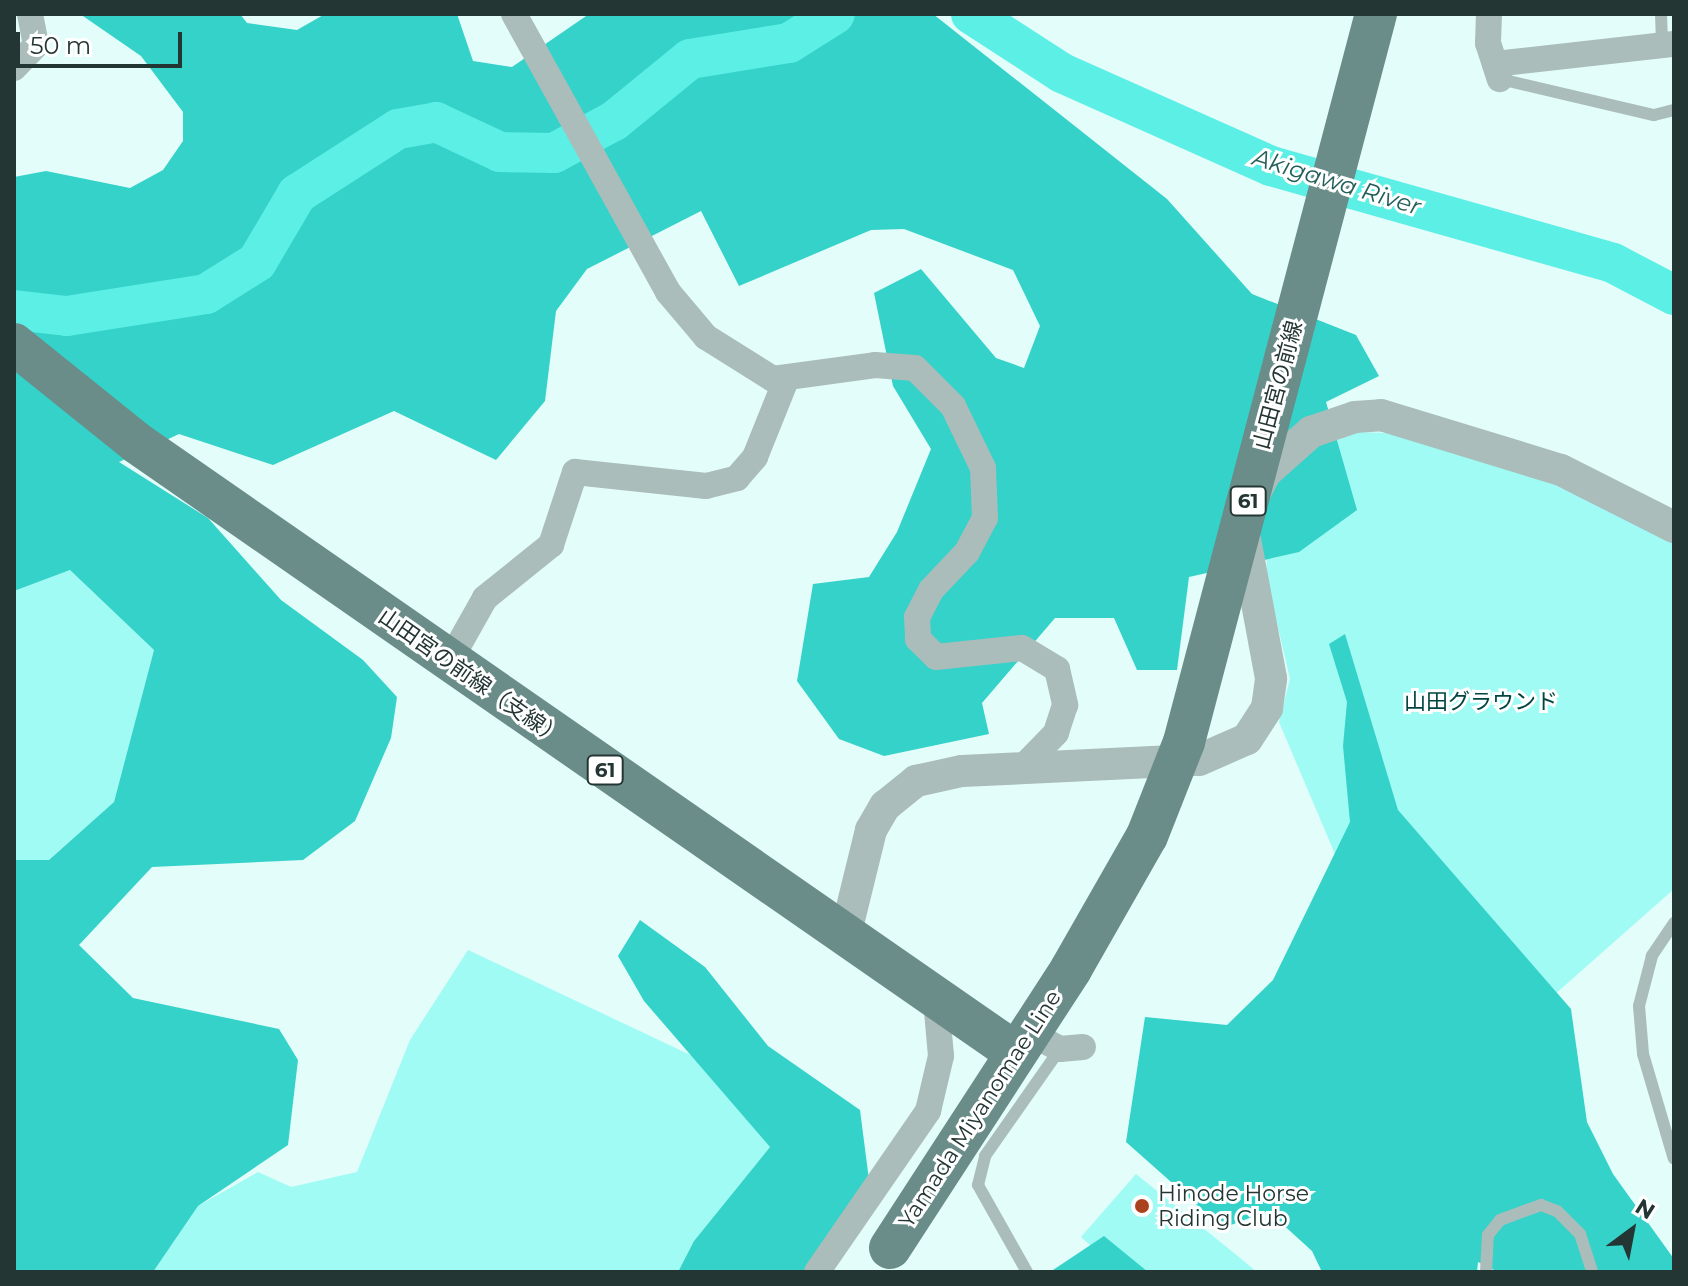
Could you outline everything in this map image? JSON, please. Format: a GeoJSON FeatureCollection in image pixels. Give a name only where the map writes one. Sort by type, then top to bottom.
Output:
{"type":"FeatureCollection","features":[{"type":"Feature","properties":{"kind":"main road","name":"山田宮の前線"},"geometry":{"type":"LineString","coordinates":[[1071,969],[1147,836],[1184,742],[1376,14]]}},
{"type":"Feature","properties":{"kind":"main road","name":"山田宮の前線（支線）"},"geometry":{"type":"LineString","coordinates":[[14,344],[97,415],[936,1000],[1047,1046]]}},
{"type":"Feature","properties":{"kind":"main road","name":"Yamada Miyanomae Line"},"geometry":{"type":"LineString","coordinates":[[890,1248],[1047,1046],[1071,969]]}},
{"type":"Feature","properties":{"kind":"street"},"geometry":{"type":"LineString","coordinates":[[14,68],[36,45],[30,14]]}},
{"type":"Feature","properties":{"kind":"street"},"geometry":{"type":"LineString","coordinates":[[514,14],[633,229],[692,324],[745,364],[786,380],[875,365],[915,368],[931,377],[971,435],[983,468],[985,518],[967,552],[931,590],[917,617],[918,639],[936,657],[1022,648],[1057,669],[1065,705],[1056,733],[1022,768]]}},
{"type":"Feature","properties":{"kind":"street"},"geometry":{"type":"LineString","coordinates":[[1489,14],[1488,43],[1498,71],[1668,45]]}},
{"type":"Feature","properties":{"kind":"street"},"geometry":{"type":"LineString","coordinates":[[449,662],[485,598],[551,545],[575,472],[706,486],[737,478],[755,457],[786,380]]}},
{"type":"Feature","properties":{"kind":"street"},"geometry":{"type":"LineString","coordinates":[[845,936],[868,839],[892,799],[938,774],[1199,760],[1226,753],[1252,734],[1269,703],[1271,678],[1244,551],[1252,501],[1265,473],[1285,452],[1324,426],[1363,415],[1411,420],[1572,474],[1674,527]]}},
{"type":"Feature","properties":{"kind":"street"},"geometry":{"type":"LineString","coordinates":[[817,1272],[928,1111],[941,1056],[936,1000]]}},
{"type":"Feature","properties":{"kind":"lane"},"geometry":{"type":"LineString","coordinates":[[1661,14],[1668,45]]}},
{"type":"Feature","properties":{"kind":"lane"},"geometry":{"type":"LineString","coordinates":[[1498,71],[1654,115],[1674,110]]}},
{"type":"Feature","properties":{"kind":"lane"},"geometry":{"type":"LineString","coordinates":[[1674,923],[1652,956],[1639,1006],[1643,1054],[1674,1159]]}},
{"type":"Feature","properties":{"kind":"lane"},"geometry":{"type":"LineString","coordinates":[[1027,1272],[978,1185],[985,1156],[1047,1046]]}},
{"type":"Feature","properties":{"kind":"lane"},"geometry":{"type":"LineString","coordinates":[[1486,1272],[1484,1255],[1494,1227],[1513,1211],[1541,1205],[1569,1220],[1592,1272]]}},
{"type":"Feature","properties":{"kind":"green space","name":"山田グラウンド"},"geometry":{"type":"Polygon","coordinates":[[[1358,432],[1388,433],[1511,464],[1674,541],[1674,889],[1519,1026],[1360,913],[1279,722],[1290,679],[1267,580],[1266,534],[1325,445],[1358,432]]]}},
{"type":"Feature","properties":{"kind":"green space"},"geometry":{"type":"Polygon","coordinates":[[[70,570],[154,650],[114,802],[49,860],[14,860],[14,591],[70,570]]]}},
{"type":"Feature","properties":{"kind":"green space"},"geometry":{"type":"Polygon","coordinates":[[[468,950],[699,1059],[770,1147],[694,1241],[678,1272],[153,1272],[198,1206],[258,1172],[291,1187],[357,1172],[410,1040],[468,950]]]}},
{"type":"Feature","properties":{"kind":"green space","name":"Hinode Horse Riding Club"},"geometry":{"type":"Polygon","coordinates":[[[1136,1174],[1257,1272],[1120,1272],[1081,1237],[1136,1174]]]}},
{"type":"Feature","properties":{"kind":"shaded area"},"geometry":{"type":"Polygon","coordinates":[[[80,14],[240,14],[247,23],[297,30],[325,14],[457,14],[473,61],[512,67],[589,14],[933,14],[1167,199],[1252,294],[1356,335],[1379,376],[1326,402],[1357,510],[1299,552],[1189,577],[1177,670],[1137,670],[1114,618],[1055,618],[982,703],[989,734],[884,756],[839,739],[797,681],[813,584],[869,577],[897,532],[931,449],[893,386],[874,293],[921,269],[996,358],[1024,368],[1040,326],[1013,270],[904,229],[871,230],[739,286],[701,211],[587,269],[556,311],[545,401],[496,460],[394,411],[273,465],[179,434],[119,462],[208,518],[281,600],[363,660],[397,697],[391,738],[355,821],[303,860],[152,867],[79,945],[133,998],[279,1029],[298,1060],[288,1145],[198,1206],[153,1272],[14,1272],[14,860],[49,860],[114,802],[154,650],[70,570],[14,591],[14,177],[46,171],[130,188],[163,170],[183,141],[183,112],[141,56],[80,14]]]}},
{"type":"Feature","properties":{"kind":"shaded area"},"geometry":{"type":"Polygon","coordinates":[[[1345,634],[1398,810],[1571,1009],[1587,1122],[1613,1174],[1674,1259],[1674,1272],[1498,1272],[1478,1262],[1477,1272],[1322,1272],[1312,1251],[1268,1211],[1223,1228],[1126,1142],[1145,1017],[1227,1025],[1273,980],[1350,822],[1343,746],[1347,702],[1329,644],[1345,634]]]}},
{"type":"Feature","properties":{"kind":"shaded area"},"geometry":{"type":"Polygon","coordinates":[[[640,920],[705,967],[768,1046],[860,1110],[869,1180],[823,1272],[678,1272],[694,1241],[770,1147],[644,1001],[618,956],[640,920]]]}},
{"type":"Feature","properties":{"kind":"shaded area"},"geometry":{"type":"Polygon","coordinates":[[[1104,1236],[1148,1272],[1050,1272],[1104,1236]]]}},
{"type":"Feature","properties":{"kind":"waterway"},"geometry":{"type":"LineString","coordinates":[[14,310],[67,316],[206,294],[257,262],[297,194],[398,129],[436,122],[500,152],[554,153],[614,121],[690,59],[789,43],[835,14]]}},
{"type":"Feature","properties":{"kind":"waterway","name":"Akigawa River"},"geometry":{"type":"LineString","coordinates":[[971,14],[1062,73],[1271,166],[1613,263],[1674,295]]}},
{"type":"Feature","properties":{"kind":"place","name":"Hinode Horse Riding Club"},"geometry":{"type":"Point","coordinates":[1142,1206]}}]}
